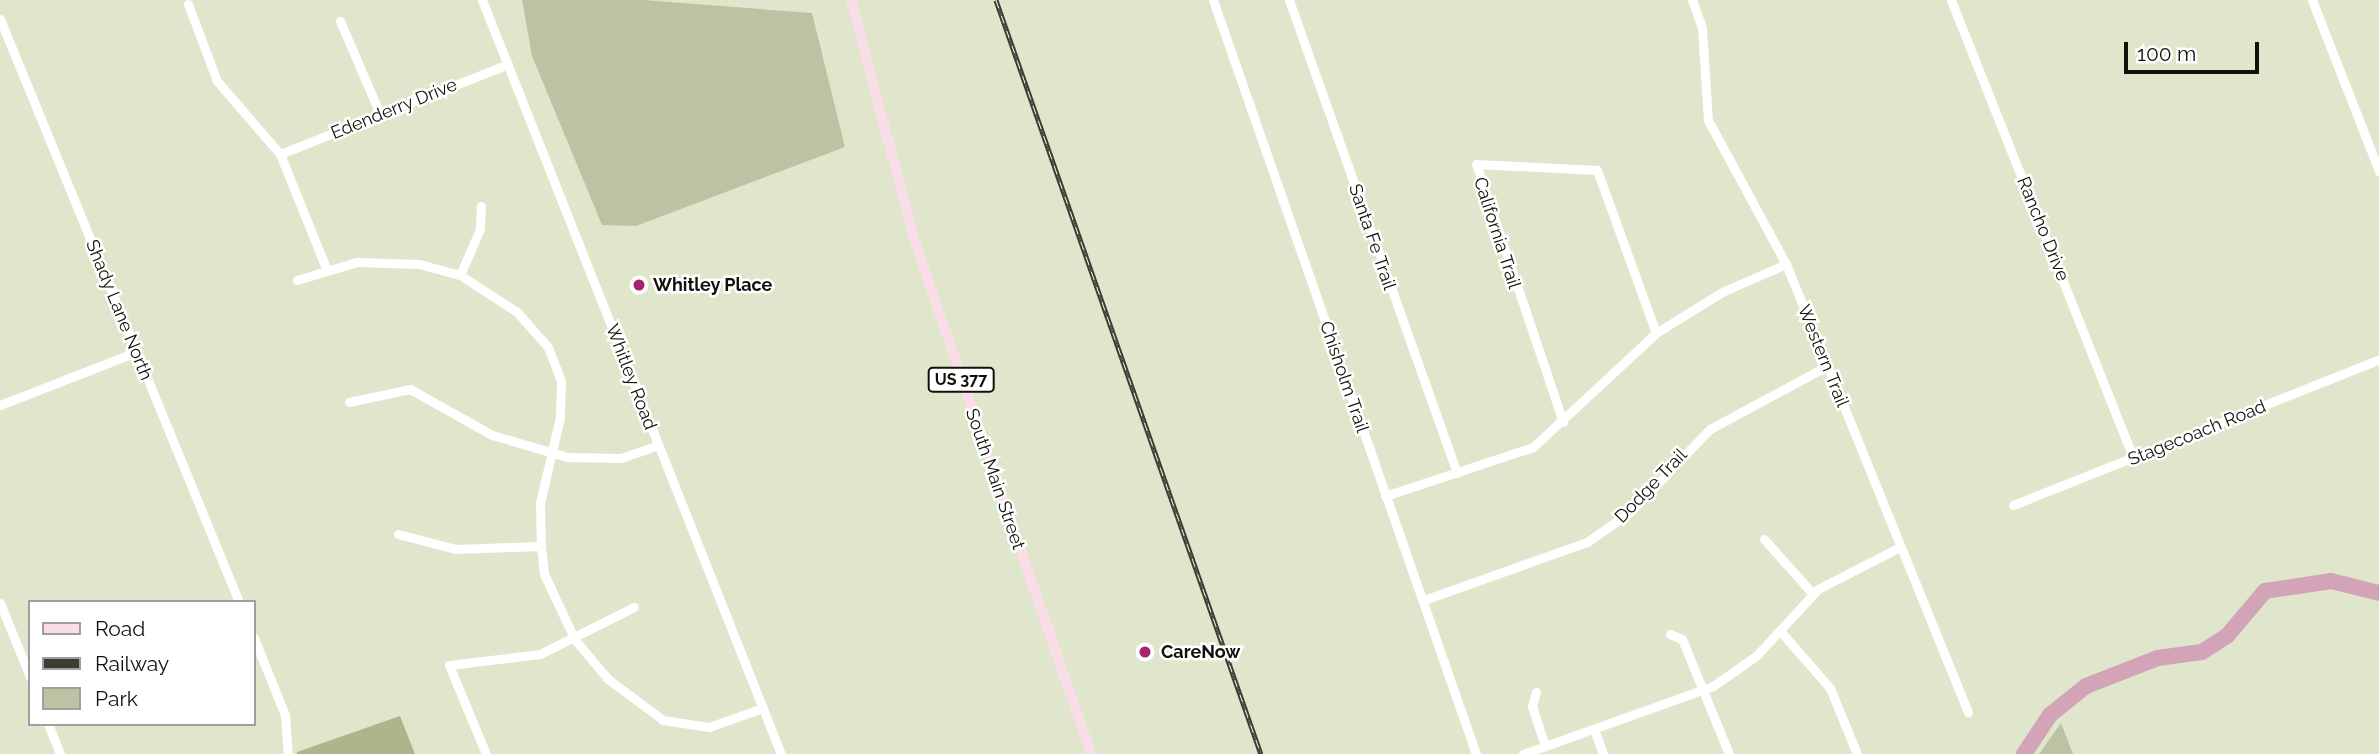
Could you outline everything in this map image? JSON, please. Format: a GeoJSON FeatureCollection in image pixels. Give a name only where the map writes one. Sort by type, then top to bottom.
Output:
{"type":"FeatureCollection","features":[{"type":"Feature","properties":{"kind":"main road","name":"South Main Street"},"geometry":{"type":"LineString","coordinates":[[851,0],[914,239],[1091,754]]}},
{"type":"Feature","properties":{"kind":"street","name":"Whitley Road"},"geometry":{"type":"LineString","coordinates":[[482,0],[781,754]]}},
{"type":"Feature","properties":{"kind":"street","name":"Chisholm Trail"},"geometry":{"type":"LineString","coordinates":[[1213,0],[1476,754]]}},
{"type":"Feature","properties":{"kind":"street","name":"Santa Fe Trail"},"geometry":{"type":"LineString","coordinates":[[1290,0],[1457,473]]}},
{"type":"Feature","properties":{"kind":"street","name":"Western Trail"},"geometry":{"type":"LineString","coordinates":[[1692,0],[1702,28],[1708,120],[1786,264],[1968,713]]}},
{"type":"Feature","properties":{"kind":"street","name":"Rancho Drive"},"geometry":{"type":"LineString","coordinates":[[1951,0],[2134,459]]}},
{"type":"Feature","properties":{"kind":"street"},"geometry":{"type":"LineString","coordinates":[[2312,0],[2379,171]]}},
{"type":"Feature","properties":{"kind":"street"},"geometry":{"type":"LineString","coordinates":[[188,4],[217,81],[280,154],[326,268]]}},
{"type":"Feature","properties":{"kind":"street","name":"Shady Lane North"},"geometry":{"type":"LineString","coordinates":[[0,19],[238,600]]}},
{"type":"Feature","properties":{"kind":"street"},"geometry":{"type":"LineString","coordinates":[[340,21],[380,114]]}},
{"type":"Feature","properties":{"kind":"street","name":"Edenderry Drive"},"geometry":{"type":"LineString","coordinates":[[280,154],[508,64]]}},
{"type":"Feature","properties":{"kind":"street","name":"California Trail"},"geometry":{"type":"LineString","coordinates":[[1563,422],[1476,164],[1597,170],[1656,333]]}},
{"type":"Feature","properties":{"kind":"street"},"geometry":{"type":"LineString","coordinates":[[460,275],[480,229],[481,206]]}},
{"type":"Feature","properties":{"kind":"street"},"geometry":{"type":"LineString","coordinates":[[297,280],[326,268],[379,261],[460,275],[502,300],[548,347],[562,397],[540,503],[541,546],[544,574],[575,640],[608,679],[663,720],[709,727],[763,708]]}},
{"type":"Feature","properties":{"kind":"street"},"geometry":{"type":"LineString","coordinates":[[1385,496],[1532,447],[1563,422],[1656,333],[1722,292],[1786,264]]}},
{"type":"Feature","properties":{"kind":"street"},"geometry":{"type":"LineString","coordinates":[[0,405],[136,352]]}},
{"type":"Feature","properties":{"kind":"street","name":"Stagecoach Road"},"geometry":{"type":"LineString","coordinates":[[2013,505],[2134,459],[2379,359]]}},
{"type":"Feature","properties":{"kind":"street","name":"Dodge Trail"},"geometry":{"type":"LineString","coordinates":[[1424,600],[1587,542],[1630,512],[1710,429],[1827,366]]}},
{"type":"Feature","properties":{"kind":"street"},"geometry":{"type":"LineString","coordinates":[[349,402],[410,389],[492,435],[550,453],[596,460],[658,445]]}},
{"type":"Feature","properties":{"kind":"street"},"geometry":{"type":"LineString","coordinates":[[398,534],[456,548],[541,546]]}},
{"type":"Feature","properties":{"kind":"street"},"geometry":{"type":"LineString","coordinates":[[1764,539],[1813,594]]}},
{"type":"Feature","properties":{"kind":"street"},"geometry":{"type":"LineString","coordinates":[[1523,754],[1703,690],[1781,632],[1813,594],[1900,547]]}},
{"type":"Feature","properties":{"kind":"street"},"geometry":{"type":"LineString","coordinates":[[0,603],[28,672]]}},
{"type":"Feature","properties":{"kind":"street"},"geometry":{"type":"LineString","coordinates":[[486,754],[449,665],[540,654],[575,640],[634,607]]}},
{"type":"Feature","properties":{"kind":"street"},"geometry":{"type":"LineString","coordinates":[[0,635],[11,630]]}},
{"type":"Feature","properties":{"kind":"street"},"geometry":{"type":"LineString","coordinates":[[1781,632],[1830,688],[1857,754]]}},
{"type":"Feature","properties":{"kind":"street"},"geometry":{"type":"LineString","coordinates":[[1670,634],[1682,639],[1729,754]]}},
{"type":"Feature","properties":{"kind":"street"},"geometry":{"type":"LineString","coordinates":[[256,643],[285,715],[288,754]]}},
{"type":"Feature","properties":{"kind":"street"},"geometry":{"type":"LineString","coordinates":[[1536,692],[1532,706],[1545,746]]}},
{"type":"Feature","properties":{"kind":"street"},"geometry":{"type":"LineString","coordinates":[[49,726],[60,754]]}},
{"type":"Feature","properties":{"kind":"street"},"geometry":{"type":"LineString","coordinates":[[1594,729],[1603,754]]}},
{"type":"Feature","properties":{"kind":"green space"},"geometry":{"type":"Polygon","coordinates":[[[522,0],[643,0],[812,13],[845,147],[636,226],[602,225],[532,56],[522,0]]]}},
{"type":"Feature","properties":{"kind":"green space"},"geometry":{"type":"Polygon","coordinates":[[[400,716],[415,754],[297,754],[297,752],[400,716]]]}},
{"type":"Feature","properties":{"kind":"green space"},"geometry":{"type":"Polygon","coordinates":[[[2061,723],[2073,754],[2039,754],[2061,723]]]}},
{"type":"Feature","properties":{"kind":"waterway"},"geometry":{"type":"LineString","coordinates":[[2024,754],[2050,715],[2086,686],[2158,658],[2202,652],[2227,636],[2265,591],[2331,581],[2379,593]]}},
{"type":"Feature","properties":{"kind":"railway"},"geometry":{"type":"LineString","coordinates":[[996,0],[1261,754]]}},
{"type":"Feature","properties":{"kind":"place","name":"Whitley Place"},"geometry":{"type":"Point","coordinates":[639,285]}},
{"type":"Feature","properties":{"kind":"place","name":"CareNow"},"geometry":{"type":"Point","coordinates":[1145,652]}}]}
